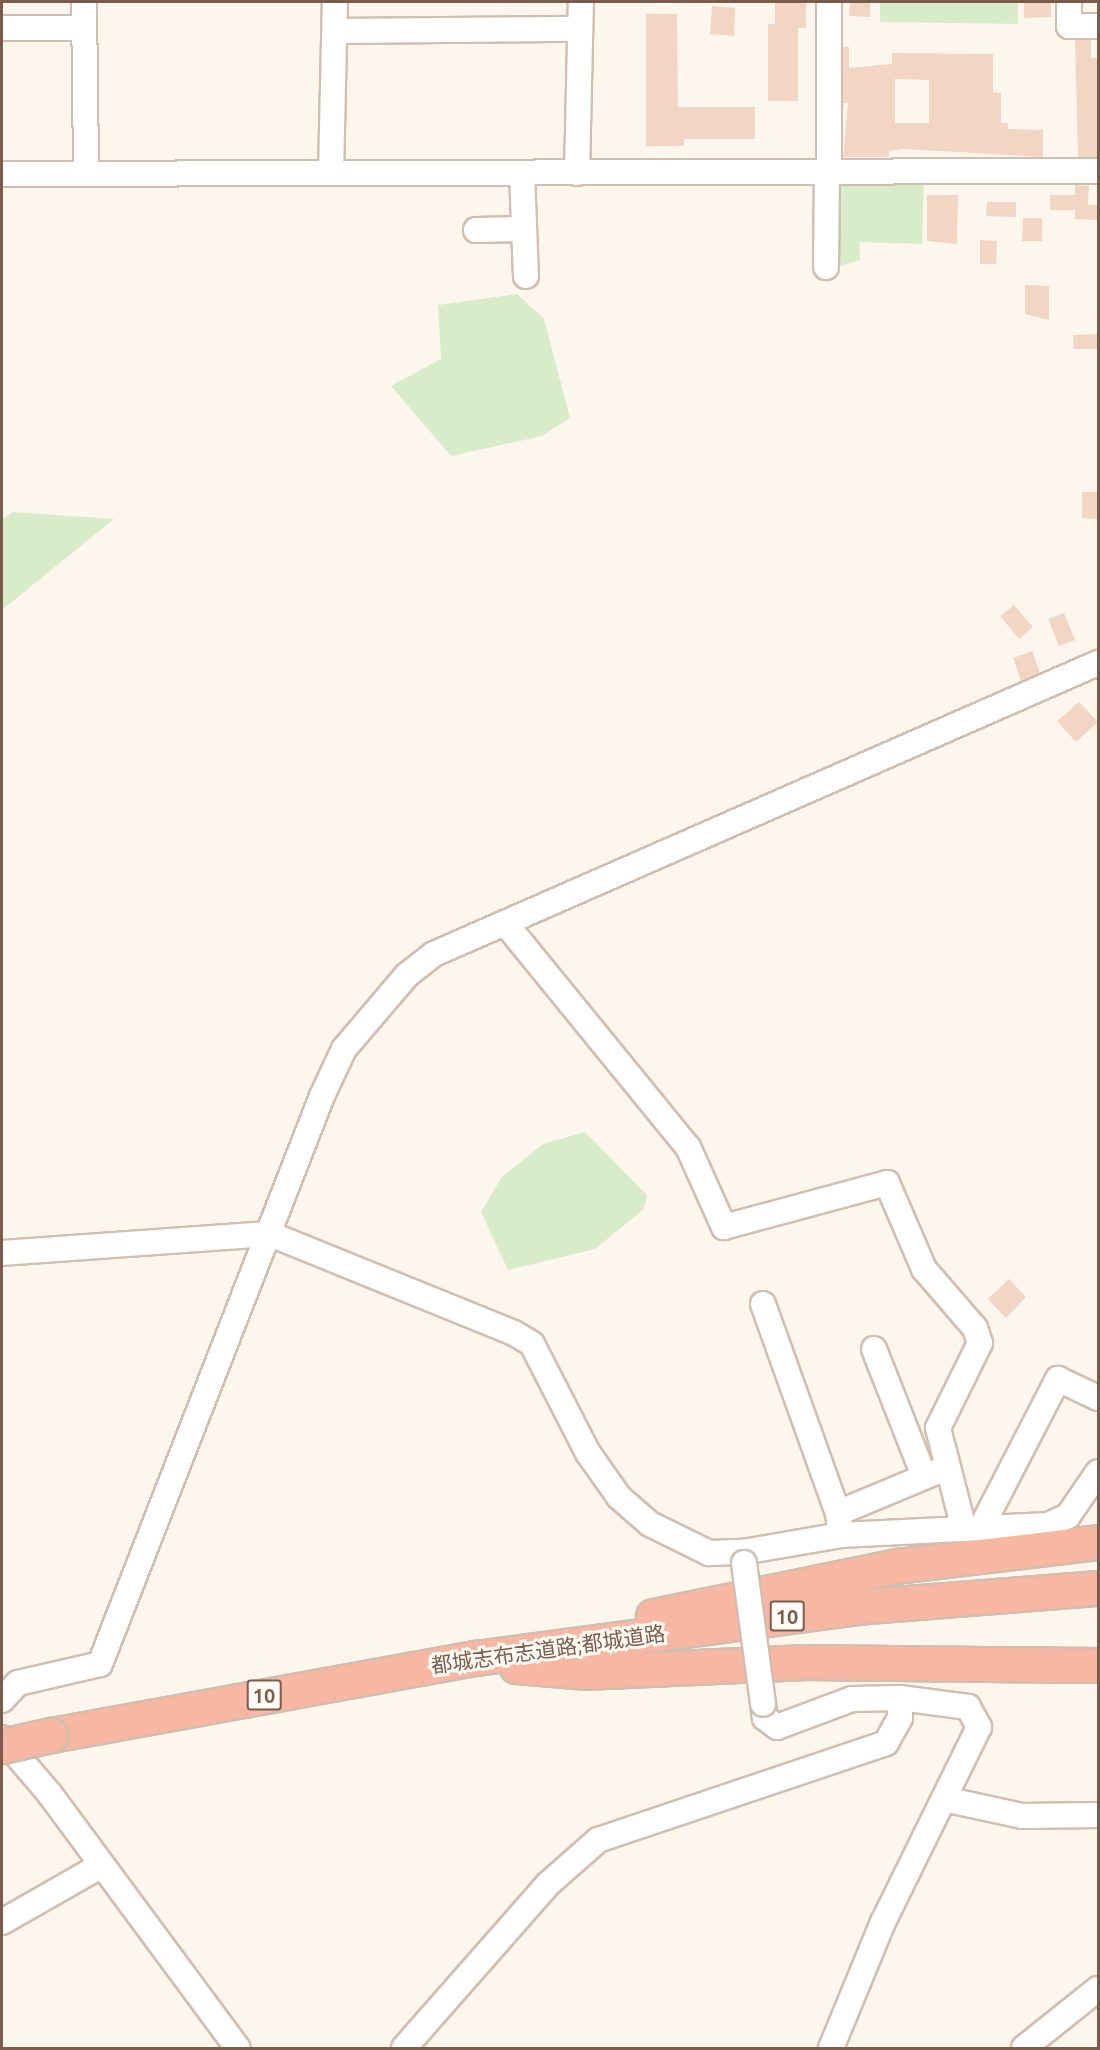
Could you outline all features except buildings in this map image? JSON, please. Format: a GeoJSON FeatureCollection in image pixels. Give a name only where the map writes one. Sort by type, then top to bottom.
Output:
{"type":"FeatureCollection","features":[{"type":"Feature","properties":{"kind":"highway"},"geometry":{"type":"LineString","coordinates":[[476,1658],[775,1586],[998,1551],[1098,1542]]}},
{"type":"Feature","properties":{"kind":"highway","name":"都城志布志道路;都城道路"},"geometry":{"type":"LineString","coordinates":[[2,1746],[51,1735],[476,1658],[856,1607],[1098,1588]]}},
{"type":"Feature","properties":{"kind":"highway"},"geometry":{"type":"LineString","coordinates":[[476,1658],[584,1672],[801,1662],[1098,1665]]}},
{"type":"Feature","properties":{"kind":"street"},"geometry":{"type":"LineString","coordinates":[[84,2],[86,174]]}},
{"type":"Feature","properties":{"kind":"street"},"geometry":{"type":"LineString","coordinates":[[331,172],[335,2]]}},
{"type":"Feature","properties":{"kind":"street"},"geometry":{"type":"LineString","coordinates":[[577,173],[581,2]]}},
{"type":"Feature","properties":{"kind":"street"},"geometry":{"type":"LineString","coordinates":[[826,267],[829,2]]}},
{"type":"Feature","properties":{"kind":"street"},"geometry":{"type":"LineString","coordinates":[[1069,2],[1069,26],[1098,26]]}},
{"type":"Feature","properties":{"kind":"street"},"geometry":{"type":"LineString","coordinates":[[2,27],[84,28]]}},
{"type":"Feature","properties":{"kind":"street"},"geometry":{"type":"LineString","coordinates":[[335,32],[580,29]]}},
{"type":"Feature","properties":{"kind":"street"},"geometry":{"type":"LineString","coordinates":[[2,174],[1098,171]]}},
{"type":"Feature","properties":{"kind":"street"},"geometry":{"type":"LineString","coordinates":[[522,173],[526,276]]}},
{"type":"Feature","properties":{"kind":"street"},"geometry":{"type":"LineString","coordinates":[[476,230],[524,228]]}},
{"type":"Feature","properties":{"kind":"street"},"geometry":{"type":"LineString","coordinates":[[2,1700],[18,1683],[100,1664],[270,1234],[322,1096],[344,1049],[369,1014],[434,954],[1098,663]]}},
{"type":"Feature","properties":{"kind":"street"},"geometry":{"type":"LineString","coordinates":[[505,923],[688,1147],[724,1227],[887,1183],[924,1269],[975,1328],[980,1343],[938,1428],[948,1467],[973,1528]]}},
{"type":"Feature","properties":{"kind":"street"},"geometry":{"type":"LineString","coordinates":[[2,1253],[270,1234],[532,1344],[588,1453],[619,1497],[650,1524],[709,1553],[743,1558],[839,1524],[924,1476],[948,1467]]}},
{"type":"Feature","properties":{"kind":"street"},"geometry":{"type":"LineString","coordinates":[[763,1304],[839,1524]]}},
{"type":"Feature","properties":{"kind":"street"},"geometry":{"type":"LineString","coordinates":[[874,1349],[924,1476]]}},
{"type":"Feature","properties":{"kind":"street"},"geometry":{"type":"LineString","coordinates":[[973,1528],[1058,1379],[1098,1398]]}},
{"type":"Feature","properties":{"kind":"street"},"geometry":{"type":"LineString","coordinates":[[839,1524],[973,1528],[1048,1525],[1068,1516],[1098,1472]]}},
{"type":"Feature","properties":{"kind":"street"},"geometry":{"type":"LineString","coordinates":[[743,1558],[765,1718],[777,1727],[852,1699],[900,1698],[968,1707],[979,1727],[883,1922],[831,2049]]}},
{"type":"Feature","properties":{"kind":"street"},"geometry":{"type":"LineString","coordinates":[[404,2049],[548,1884],[598,1840],[886,1743],[900,1718],[900,1698]]}},
{"type":"Feature","properties":{"kind":"street"},"geometry":{"type":"LineString","coordinates":[[2,1738],[102,1865],[238,2049]]}},
{"type":"Feature","properties":{"kind":"street"},"geometry":{"type":"LineString","coordinates":[[944,1799],[1022,1816],[1098,1815]]}},
{"type":"Feature","properties":{"kind":"street"},"geometry":{"type":"LineString","coordinates":[[2,1922],[102,1865]]}},
{"type":"Feature","properties":{"kind":"street"},"geometry":{"type":"LineString","coordinates":[[1024,2049],[1098,1989]]}},
{"type":"Feature","properties":{"kind":"green space"},"geometry":{"type":"Polygon","coordinates":[[[880,2],[1018,2],[1018,24],[880,22],[880,2]]]}},
{"type":"Feature","properties":{"kind":"green space"},"geometry":{"type":"Polygon","coordinates":[[[834,177],[924,180],[922,244],[859,242],[860,260],[831,269],[834,177]]]}},
{"type":"Feature","properties":{"kind":"green space"},"geometry":{"type":"Polygon","coordinates":[[[517,294],[544,319],[570,418],[542,436],[451,456],[391,386],[441,359],[438,305],[517,294]]]}},
{"type":"Feature","properties":{"kind":"green space"},"geometry":{"type":"Polygon","coordinates":[[[13,512],[114,519],[2,610],[2,519],[13,512]]]}},
{"type":"Feature","properties":{"kind":"green space"},"geometry":{"type":"Polygon","coordinates":[[[585,1132],[647,1195],[644,1209],[595,1249],[508,1270],[481,1212],[501,1178],[543,1144],[585,1132]]]}}]}
